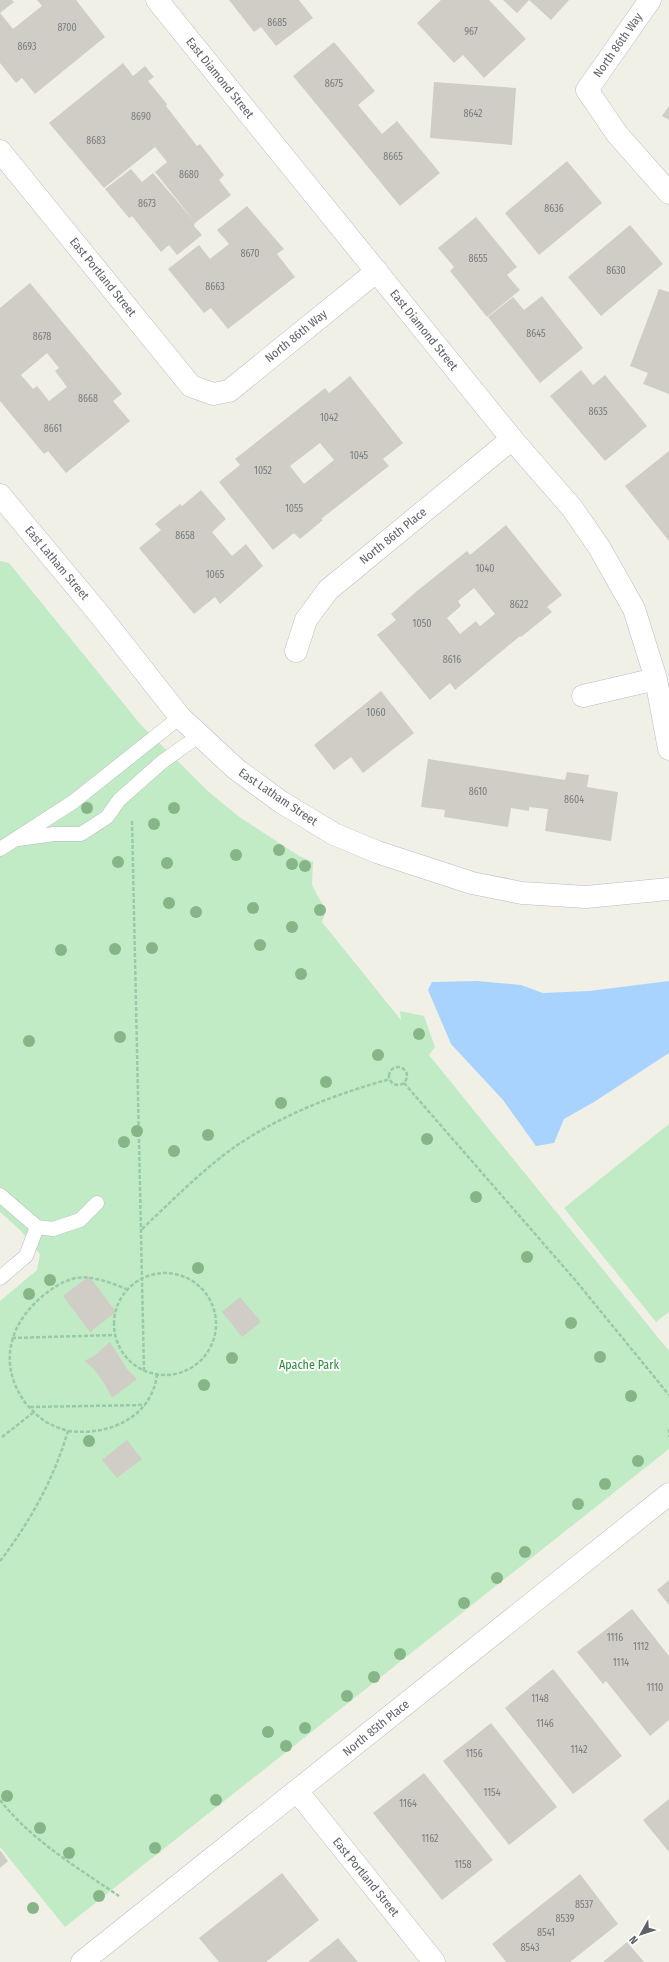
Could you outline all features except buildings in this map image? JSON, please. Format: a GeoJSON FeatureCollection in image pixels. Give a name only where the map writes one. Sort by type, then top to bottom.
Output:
{"type":"FeatureCollection","features":[{"type":"Feature","properties":{"kind":"street","name":"East Diamond Street"},"geometry":{"type":"LineString","coordinates":[[157,0],[512,439],[572,508],[599,547],[634,609],[656,679],[669,748]]}},
{"type":"Feature","properties":{"kind":"street","name":"North 86th Way"},"geometry":{"type":"LineString","coordinates":[[650,0],[587,90],[617,134],[669,193]]}},
{"type":"Feature","properties":{"kind":"street","name":"East Portland Street"},"geometry":{"type":"LineString","coordinates":[[0,151],[191,386],[213,394]]}},
{"type":"Feature","properties":{"kind":"street","name":"North 86th Way"},"geometry":{"type":"LineString","coordinates":[[213,394],[229,390],[377,271]]}},
{"type":"Feature","properties":{"kind":"street","name":"North 86th Place"},"geometry":{"type":"LineString","coordinates":[[296,651],[306,620],[328,590],[512,439]]}},
{"type":"Feature","properties":{"kind":"street","name":"East Latham Street"},"geometry":{"type":"LineString","coordinates":[[2,502],[100,615],[180,717],[236,769],[281,802],[334,834],[399,859],[472,883],[522,893],[586,897],[669,889]]}},
{"type":"Feature","properties":{"kind":"street"},"geometry":{"type":"LineString","coordinates":[[583,696],[656,679]]}},
{"type":"Feature","properties":{"kind":"street","name":"North 85th Place"},"geometry":{"type":"LineString","coordinates":[[82,1962],[669,1494]]}},
{"type":"Feature","properties":{"kind":"street","name":"East Portland Street"},"geometry":{"type":"LineString","coordinates":[[297,1791],[434,1962]]}},
{"type":"Feature","properties":{"kind":"lane"},"geometry":{"type":"LineString","coordinates":[[0,849],[73,802],[180,717]]}},
{"type":"Feature","properties":{"kind":"lane"},"geometry":{"type":"LineString","coordinates":[[14,840],[54,834],[81,834],[107,817],[119,800],[162,762],[200,735]]}},
{"type":"Feature","properties":{"kind":"lane"},"geometry":{"type":"LineString","coordinates":[[0,1195],[37,1227],[53,1229],[80,1220],[97,1203]]}},
{"type":"Feature","properties":{"kind":"lane"},"geometry":{"type":"LineString","coordinates":[[0,1278],[26,1256],[37,1227]]}},
{"type":"Feature","properties":{"kind":"path"},"geometry":{"type":"LineString","coordinates":[[132,818],[144,1371]]}},
{"type":"Feature","properties":{"kind":"path"},"geometry":{"type":"LineString","coordinates":[[399,1068],[406,1074],[404,1083],[394,1085],[390,1079],[390,1072],[399,1068]]}},
{"type":"Feature","properties":{"kind":"path"},"geometry":{"type":"LineString","coordinates":[[142,1229],[202,1173],[252,1136],[278,1121],[314,1104],[347,1091],[390,1079]]}},
{"type":"Feature","properties":{"kind":"path"},"geometry":{"type":"LineString","coordinates":[[404,1083],[576,1281],[669,1395]]}},
{"type":"Feature","properties":{"kind":"path"},"geometry":{"type":"LineString","coordinates":[[163,1272],[177,1274],[190,1279],[206,1293],[215,1312],[216,1326],[214,1340],[208,1353],[199,1363],[186,1371],[173,1375],[157,1375],[144,1371],[134,1365],[123,1354],[117,1342],[115,1335],[114,1314],[119,1301],[126,1289],[143,1277],[163,1272]]}},
{"type":"Feature","properties":{"kind":"path"},"geometry":{"type":"LineString","coordinates":[[126,1289],[96,1279],[76,1278],[66,1282],[40,1298],[20,1320],[12,1338],[10,1364],[13,1380],[20,1396],[34,1412],[50,1424],[68,1431],[94,1432],[106,1430],[131,1418],[145,1405],[152,1394],[157,1375]]}},
{"type":"Feature","properties":{"kind":"path"},"geometry":{"type":"LineString","coordinates":[[12,1338],[115,1335]]}},
{"type":"Feature","properties":{"kind":"path"},"geometry":{"type":"LineString","coordinates":[[30,1407],[145,1405]]}},
{"type":"Feature","properties":{"kind":"path"},"geometry":{"type":"LineString","coordinates":[[2,1437],[34,1412]]}},
{"type":"Feature","properties":{"kind":"path"},"geometry":{"type":"LineString","coordinates":[[669,1429],[669,1437]]}},
{"type":"Feature","properties":{"kind":"path"},"geometry":{"type":"LineString","coordinates":[[0,1561],[28,1522],[42,1498],[60,1459],[68,1431]]}},
{"type":"Feature","properties":{"kind":"path"},"geometry":{"type":"LineString","coordinates":[[0,1800],[16,1818],[34,1834],[118,1896]]}},
{"type":"Feature","properties":{"kind":"green space","name":"Apache Park"},"geometry":{"type":"Polygon","coordinates":[[[0,561],[9,563],[141,725],[209,792],[238,816],[299,856],[313,862],[312,885],[326,911],[322,922],[401,1020],[400,1011],[424,1016],[435,1047],[429,1055],[669,1351],[669,1449],[65,1927],[0,1847],[0,1301],[37,1270],[40,1254],[22,1232],[0,1212],[0,561]]]}},
{"type":"Feature","properties":{"kind":"green space"},"geometry":{"type":"Polygon","coordinates":[[[669,1124],[669,1312],[656,1322],[564,1208],[669,1124]]]}},
{"type":"Feature","properties":{"kind":"water"},"geometry":{"type":"Polygon","coordinates":[[[477,981],[521,985],[543,993],[589,991],[669,981],[669,1053],[594,1102],[564,1119],[554,1143],[536,1146],[503,1100],[451,1044],[428,990],[432,982],[477,981]]]}}]}
